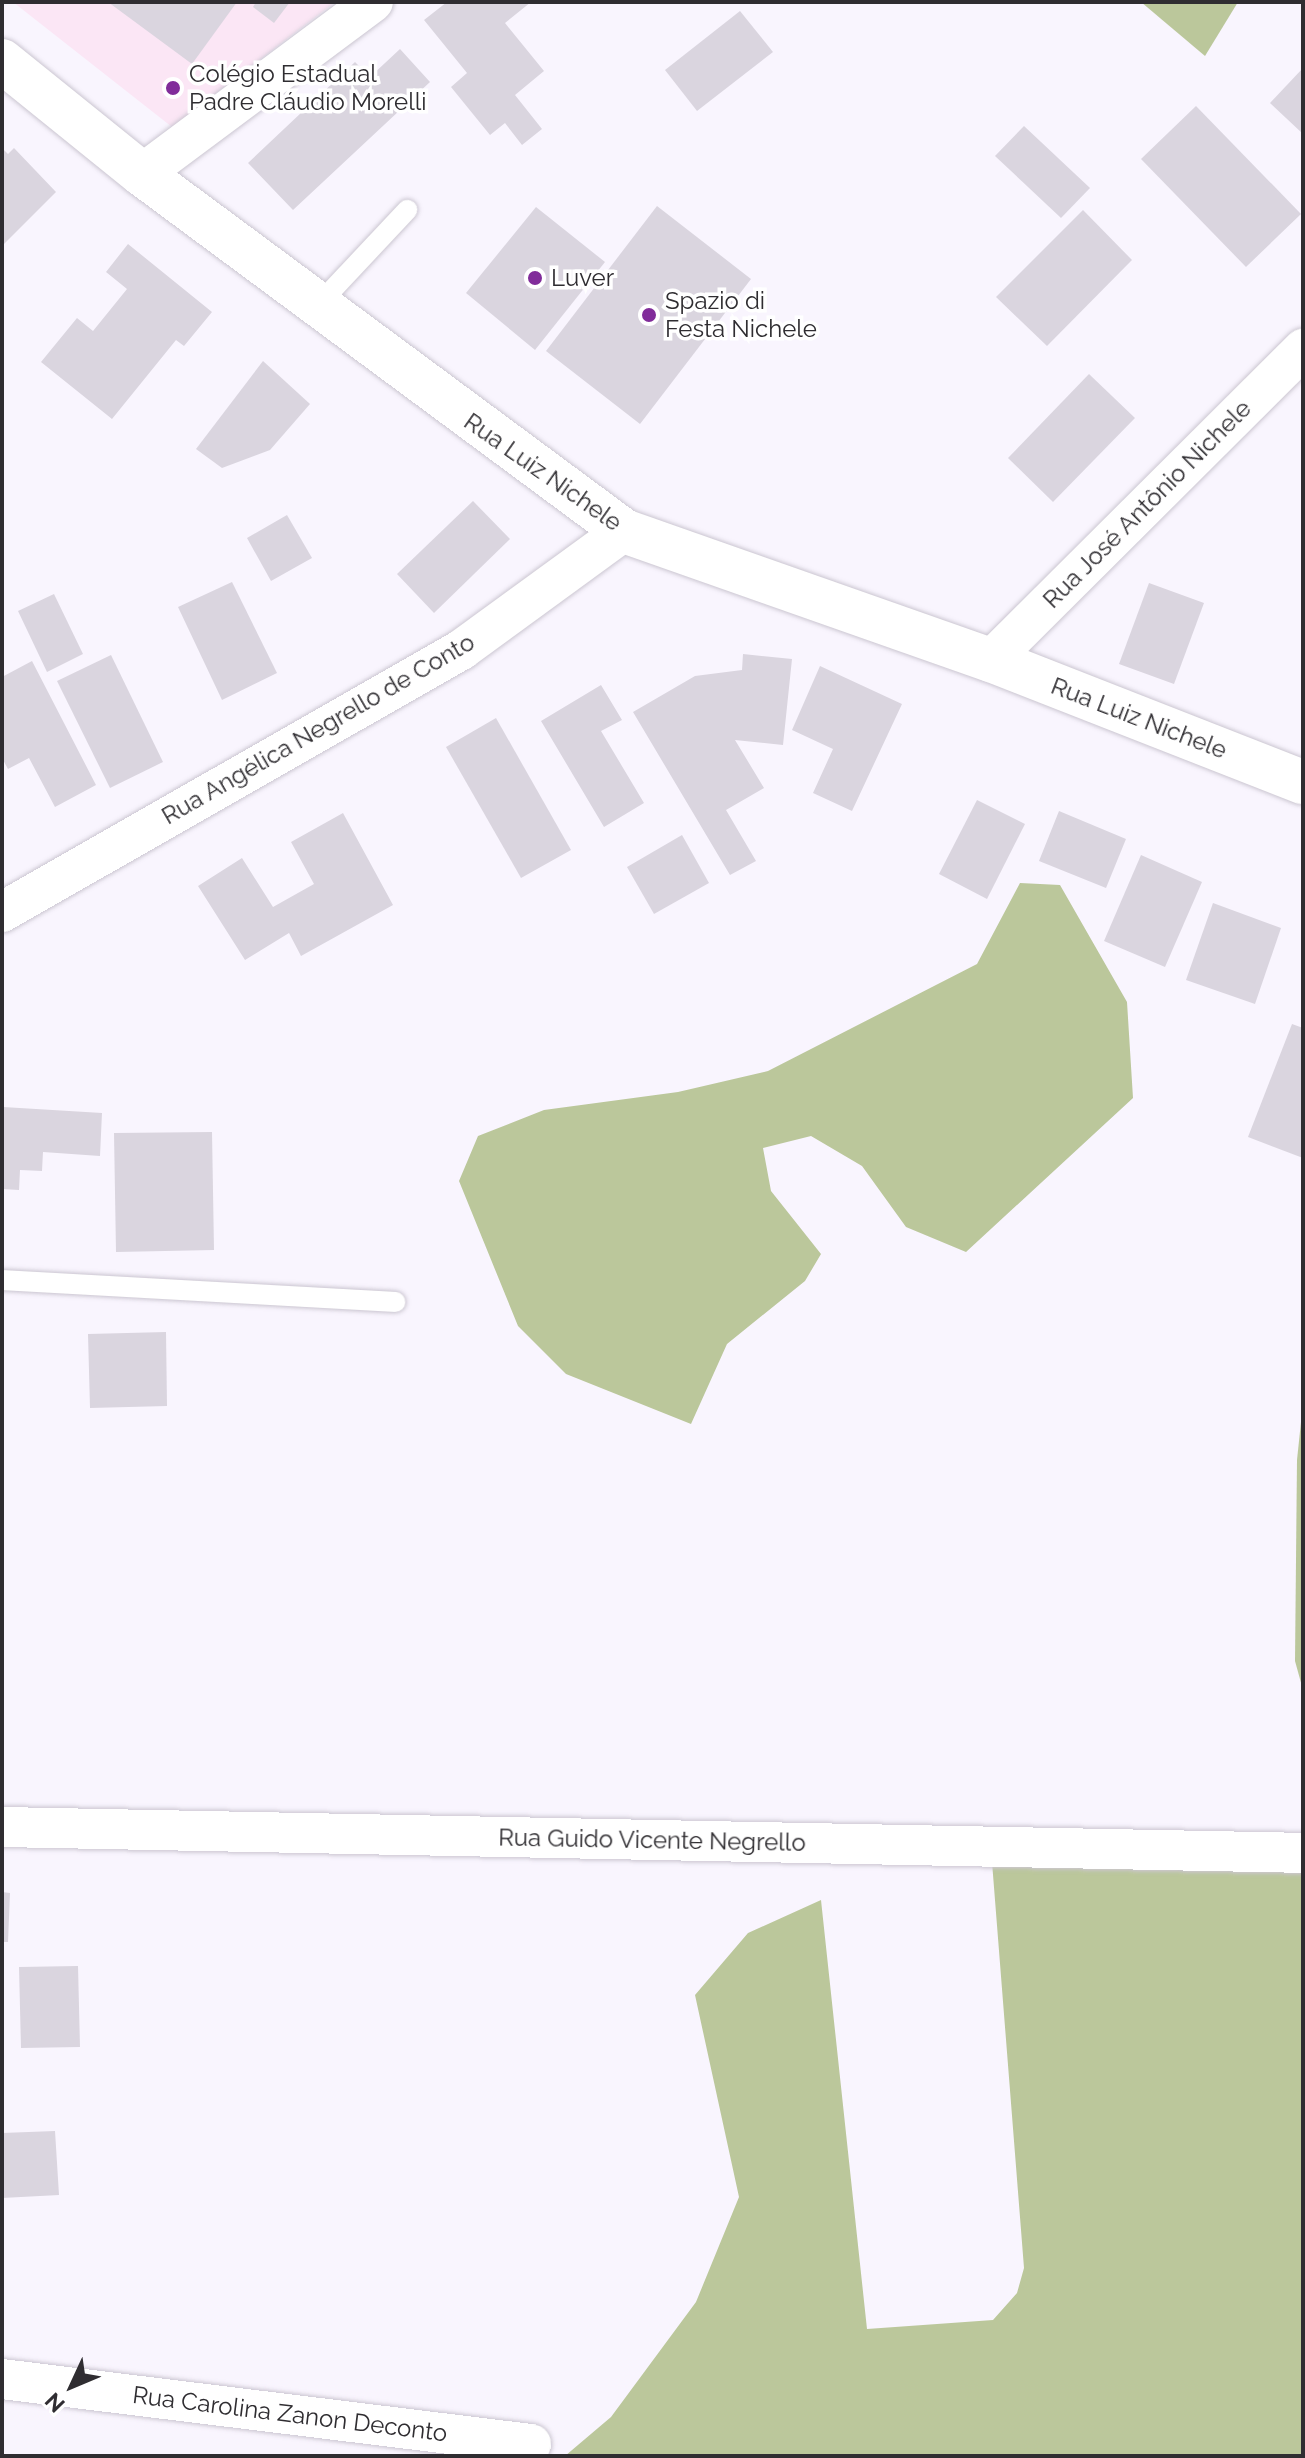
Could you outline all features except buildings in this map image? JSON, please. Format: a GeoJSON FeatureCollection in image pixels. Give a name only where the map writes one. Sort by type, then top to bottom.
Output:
{"type":"FeatureCollection","features":[{"type":"Feature","properties":{"kind":"street"},"geometry":{"type":"LineString","coordinates":[[142,174],[373,2]]}},
{"type":"Feature","properties":{"kind":"street","name":"Rua Luiz Nichele"},"geometry":{"type":"LineString","coordinates":[[2,61],[142,174],[624,531],[991,660],[1303,782]]}},
{"type":"Feature","properties":{"kind":"street","name":"Rua José Antônio Nichele"},"geometry":{"type":"LineString","coordinates":[[991,660],[1303,349]]}},
{"type":"Feature","properties":{"kind":"street","name":"Rua Angélica Negrello de Conto"},"geometry":{"type":"LineString","coordinates":[[2,912],[461,650],[624,531]]}},
{"type":"Feature","properties":{"kind":"street","name":"Rua Guido Vicente Negrello"},"geometry":{"type":"LineString","coordinates":[[2,1827],[1303,1853]]}},
{"type":"Feature","properties":{"kind":"street","name":"Rua Carolina Zanon Deconto"},"geometry":{"type":"LineString","coordinates":[[2,2379],[531,2444]]}},
{"type":"Feature","properties":{"kind":"lane"},"geometry":{"type":"LineString","coordinates":[[317,306],[407,210]]}},
{"type":"Feature","properties":{"kind":"lane"},"geometry":{"type":"LineString","coordinates":[[2,1280],[395,1302]]}},
{"type":"Feature","properties":{"kind":"shaded area","name":"Colégio Estadual Padre Cláudio Morelli"},"geometry":{"type":"Polygon","coordinates":[[[13,2],[335,2],[172,127],[13,2]]]}},
{"type":"Feature","properties":{"kind":"green space"},"geometry":{"type":"Polygon","coordinates":[[[1141,2],[1238,2],[1205,56],[1141,2]]]}},
{"type":"Feature","properties":{"kind":"green space"},"geometry":{"type":"Polygon","coordinates":[[[1020,883],[1060,885],[1127,1002],[1133,1098],[966,1252],[906,1227],[862,1166],[811,1136],[763,1148],[771,1191],[821,1254],[805,1281],[727,1344],[691,1424],[566,1374],[518,1326],[459,1181],[478,1136],[544,1110],[678,1092],[768,1071],[977,964],[1020,883]]]}},
{"type":"Feature","properties":{"kind":"green space"},"geometry":{"type":"Polygon","coordinates":[[[1303,1403],[1303,1690],[1295,1661],[1297,1460],[1303,1403]]]}},
{"type":"Feature","properties":{"kind":"green space"},"geometry":{"type":"Polygon","coordinates":[[[992,1862],[1303,1866],[1303,2456],[565,2456],[611,2417],[696,2302],[739,2197],[695,1995],[748,1933],[821,1900],[867,2329],[993,2320],[1017,2293],[1024,2268],[992,1862]]]}},
{"type":"Feature","properties":{"kind":"place","name":"Colégio Estadual Padre Cláudio Morelli"},"geometry":{"type":"Point","coordinates":[173,88]}},
{"type":"Feature","properties":{"kind":"place","name":"Luver"},"geometry":{"type":"Point","coordinates":[535,278]}},
{"type":"Feature","properties":{"kind":"place","name":"Spazio di Festa Nichele"},"geometry":{"type":"Point","coordinates":[649,315]}}]}
